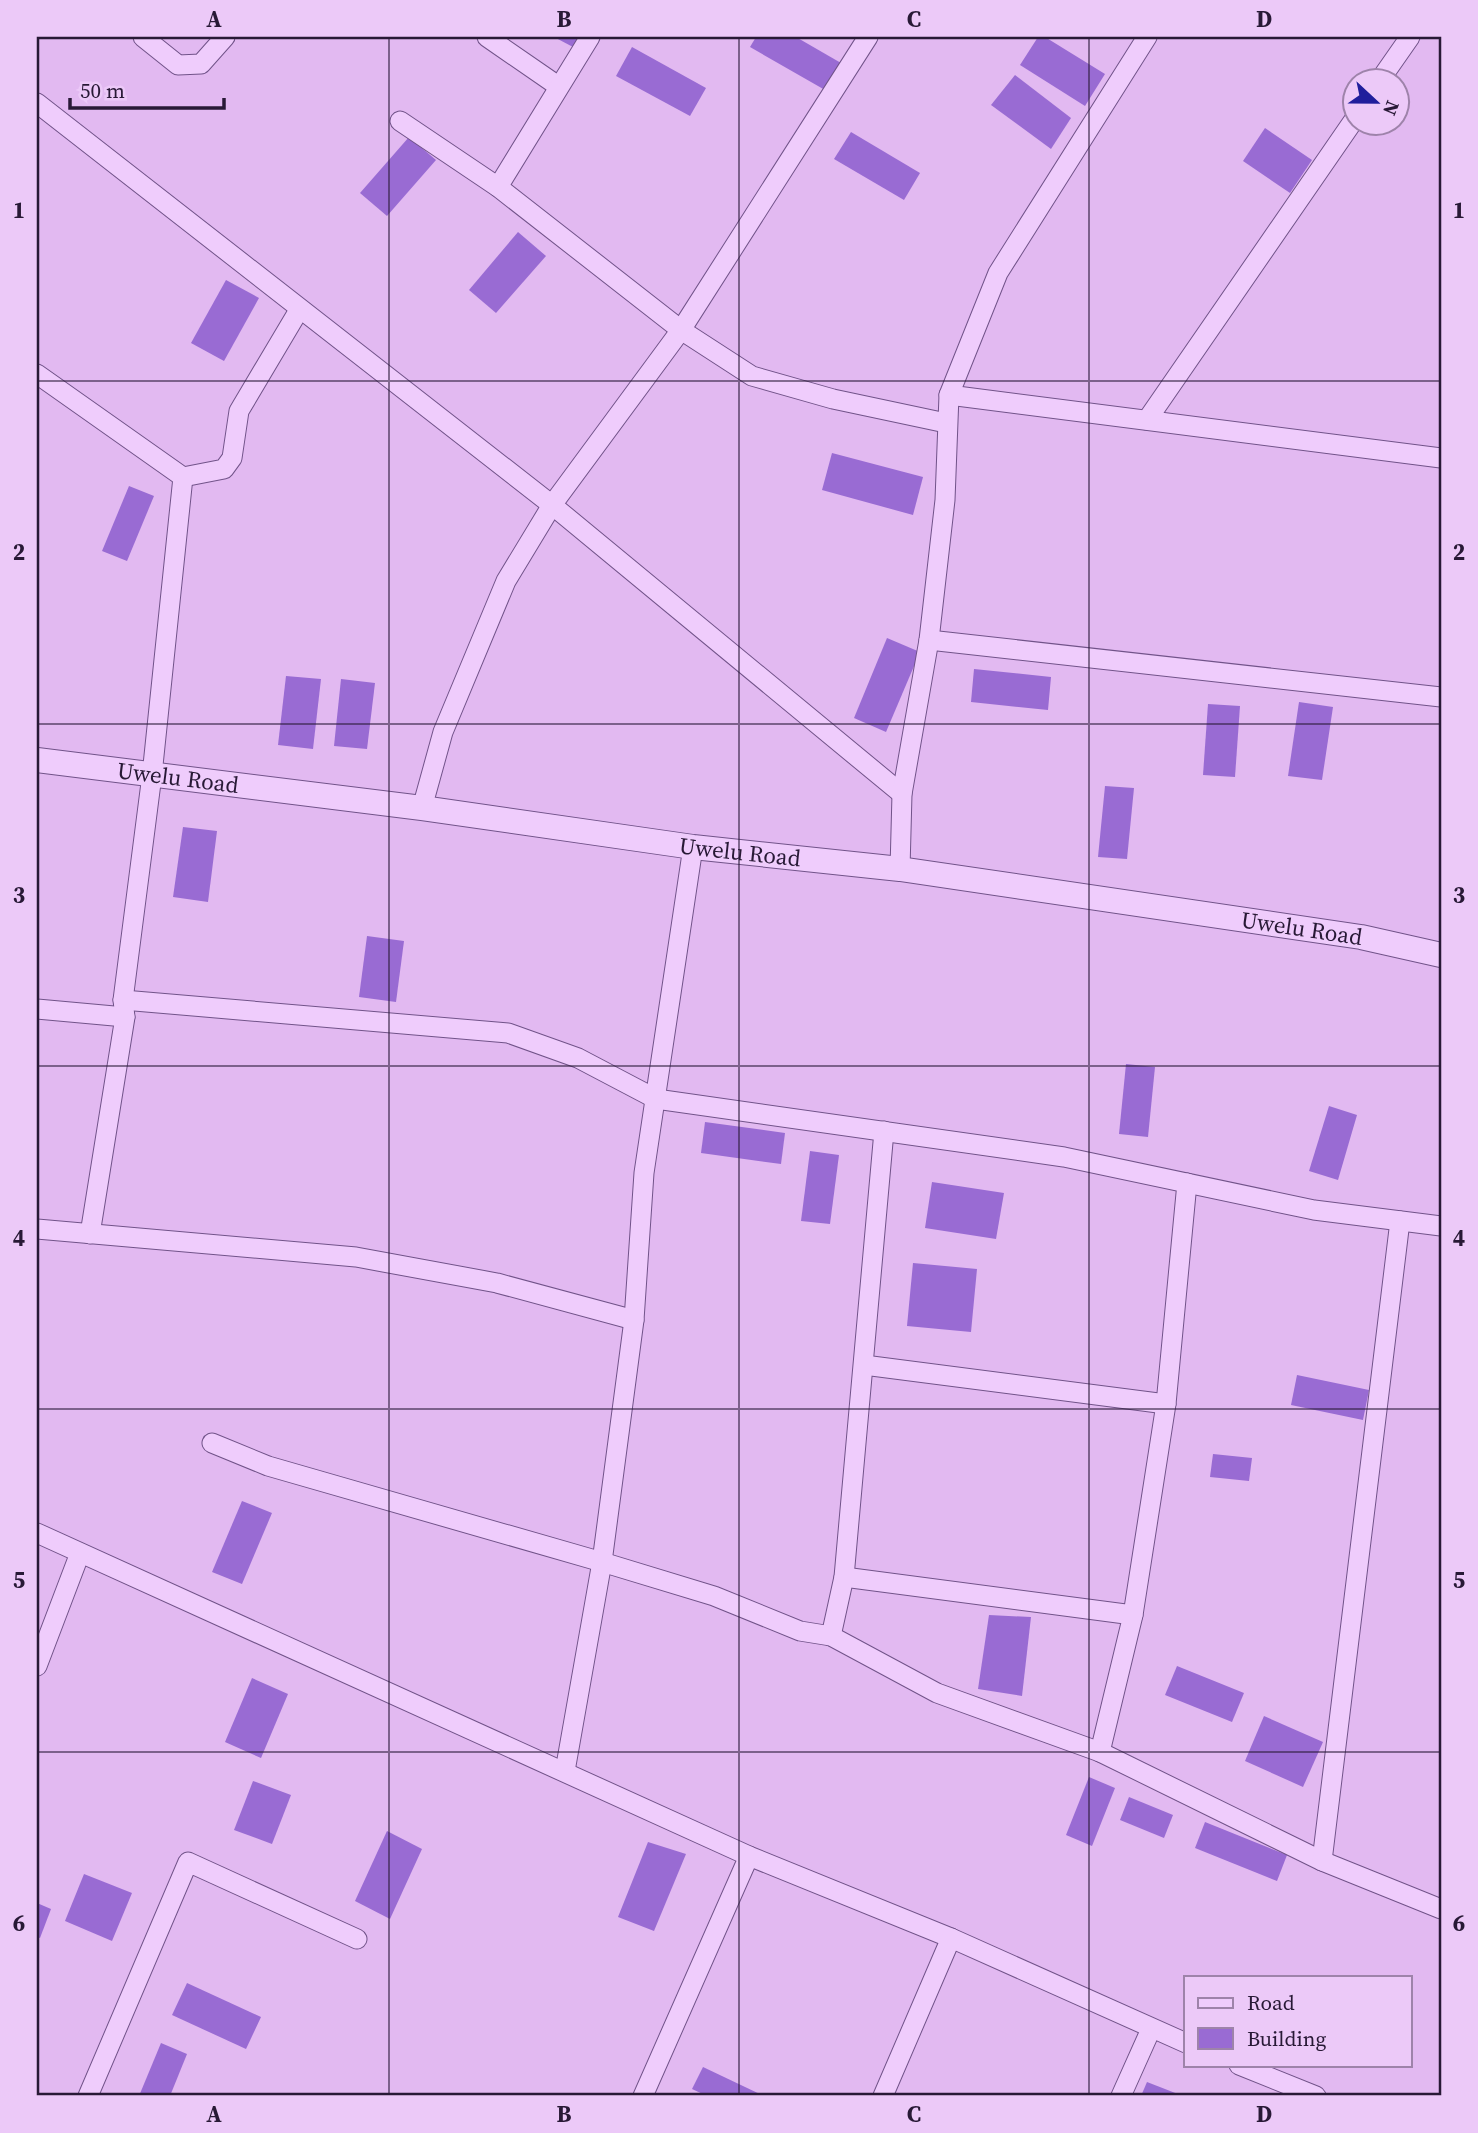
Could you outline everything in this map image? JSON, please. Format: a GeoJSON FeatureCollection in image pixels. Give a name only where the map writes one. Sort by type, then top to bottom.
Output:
{"type":"FeatureCollection","features":[{"type":"Feature","properties":{"kind":"street"},"geometry":{"type":"LineString","coordinates":[[143,37],[178,65],[201,64],[225,37]]}},
{"type":"Feature","properties":{"kind":"street"},"geometry":{"type":"LineString","coordinates":[[487,37],[558,86]]}},
{"type":"Feature","properties":{"kind":"street"},"geometry":{"type":"LineString","coordinates":[[498,187],[590,37]]}},
{"type":"Feature","properties":{"kind":"street"},"geometry":{"type":"LineString","coordinates":[[422,808],[443,732],[506,581],[552,505],[681,330],[868,37]]}},
{"type":"Feature","properties":{"kind":"street"},"geometry":{"type":"LineString","coordinates":[[900,869],[902,794],[929,640],[945,500],[949,395],[999,273],[1147,37]]}},
{"type":"Feature","properties":{"kind":"street"},"geometry":{"type":"LineString","coordinates":[[1390,66],[1410,37]]}},
{"type":"Feature","properties":{"kind":"street"},"geometry":{"type":"LineString","coordinates":[[37,103],[552,505],[902,794]]}},
{"type":"Feature","properties":{"kind":"street"},"geometry":{"type":"LineString","coordinates":[[400,121],[498,187],[681,330],[752,376],[833,399],[946,423]]}},
{"type":"Feature","properties":{"kind":"street"},"geometry":{"type":"LineString","coordinates":[[1147,420],[1343,136]]}},
{"type":"Feature","properties":{"kind":"street"},"geometry":{"type":"LineString","coordinates":[[37,374],[183,477],[224,469],[232,458],[239,411],[299,310]]}},
{"type":"Feature","properties":{"kind":"street"},"geometry":{"type":"LineString","coordinates":[[949,395],[1441,458]]}},
{"type":"Feature","properties":{"kind":"street"},"geometry":{"type":"LineString","coordinates":[[90,1234],[124,1008],[183,477]]}},
{"type":"Feature","properties":{"kind":"street"},"geometry":{"type":"LineString","coordinates":[[929,640],[1441,697]]}},
{"type":"Feature","properties":{"kind":"street","name":"Uwelu Road"},"geometry":{"type":"LineString","coordinates":[[37,760],[422,808],[693,847],[900,869],[1361,937],[1441,955]]}},
{"type":"Feature","properties":{"kind":"street"},"geometry":{"type":"LineString","coordinates":[[565,1771],[601,1562],[634,1320],[645,1173],[693,847]]}},
{"type":"Feature","properties":{"kind":"street"},"geometry":{"type":"LineString","coordinates":[[37,1009],[124,1008],[508,1033],[579,1058],[656,1098],[1064,1157],[1314,1210],[1441,1226]]}},
{"type":"Feature","properties":{"kind":"street"},"geometry":{"type":"LineString","coordinates":[[831,1636],[844,1577],[884,1131]]}},
{"type":"Feature","properties":{"kind":"street"},"geometry":{"type":"LineString","coordinates":[[1100,1752],[1133,1615],[1166,1404],[1187,1183]]}},
{"type":"Feature","properties":{"kind":"street"},"geometry":{"type":"LineString","coordinates":[[1322,1861],[1400,1221]]}},
{"type":"Feature","properties":{"kind":"street"},"geometry":{"type":"LineString","coordinates":[[37,1229],[356,1257],[498,1283],[634,1320]]}},
{"type":"Feature","properties":{"kind":"street"},"geometry":{"type":"LineString","coordinates":[[864,1365],[1166,1404]]}},
{"type":"Feature","properties":{"kind":"street"},"geometry":{"type":"LineString","coordinates":[[212,1443],[268,1466],[714,1596],[800,1631],[831,1636],[937,1693],[1100,1752],[1322,1861],[1441,1909]]}},
{"type":"Feature","properties":{"kind":"street"},"geometry":{"type":"LineString","coordinates":[[37,1533],[749,1856],[951,1938],[1184,2042]]}},
{"type":"Feature","properties":{"kind":"street"},"geometry":{"type":"LineString","coordinates":[[37,1666],[80,1553]]}},
{"type":"Feature","properties":{"kind":"street"},"geometry":{"type":"LineString","coordinates":[[844,1577],[1133,1615]]}},
{"type":"Feature","properties":{"kind":"street"},"geometry":{"type":"LineString","coordinates":[[643,2096],[749,1856]]}},
{"type":"Feature","properties":{"kind":"street"},"geometry":{"type":"LineString","coordinates":[[88,2096],[188,1861],[357,1939]]}},
{"type":"Feature","properties":{"kind":"street"},"geometry":{"type":"LineString","coordinates":[[883,2096],[951,1938]]}},
{"type":"Feature","properties":{"kind":"street"},"geometry":{"type":"LineString","coordinates":[[1121,2096],[1150,2029]]}},
{"type":"Feature","properties":{"kind":"street"},"geometry":{"type":"LineString","coordinates":[[1241,2066],[1316,2096]]}},
{"type":"Feature","properties":{"kind":"building"},"geometry":{"type":"Polygon","coordinates":[[[554,37],[578,37],[573,47],[554,37]]]}},
{"type":"Feature","properties":{"kind":"building"},"geometry":{"type":"Polygon","coordinates":[[[756,37],[796,37],[841,63],[825,90],[750,47],[756,37]]]}},
{"type":"Feature","properties":{"kind":"building"},"geometry":{"type":"Polygon","coordinates":[[[1038,37],[1045,37],[1105,74],[1085,106],[1020,65],[1038,37]]]}},
{"type":"Feature","properties":{"kind":"building"},"geometry":{"type":"Polygon","coordinates":[[[632,47],[706,88],[690,116],[616,76],[632,47]]]}},
{"type":"Feature","properties":{"kind":"building"},"geometry":{"type":"Polygon","coordinates":[[[1015,75],[1071,118],[1051,149],[991,105],[1015,75]]]}},
{"type":"Feature","properties":{"kind":"building"},"geometry":{"type":"Polygon","coordinates":[[[1265,128],[1312,160],[1290,193],[1243,161],[1265,128]]]}},
{"type":"Feature","properties":{"kind":"building"},"geometry":{"type":"Polygon","coordinates":[[[851,132],[920,173],[904,200],[834,159],[851,132]]]}},
{"type":"Feature","properties":{"kind":"building"},"geometry":{"type":"Polygon","coordinates":[[[409,137],[436,160],[387,216],[360,193],[409,137]]]}},
{"type":"Feature","properties":{"kind":"building"},"geometry":{"type":"Polygon","coordinates":[[[518,232],[546,256],[496,313],[469,290],[518,232]]]}},
{"type":"Feature","properties":{"kind":"building"},"geometry":{"type":"Polygon","coordinates":[[[226,280],[259,298],[224,361],[191,343],[226,280]]]}},
{"type":"Feature","properties":{"kind":"building"},"geometry":{"type":"Polygon","coordinates":[[[832,453],[923,477],[913,515],[822,490],[832,453]]]}},
{"type":"Feature","properties":{"kind":"building"},"geometry":{"type":"Polygon","coordinates":[[[129,486],[154,496],[127,561],[102,551],[129,486]]]}},
{"type":"Feature","properties":{"kind":"building"},"geometry":{"type":"Polygon","coordinates":[[[887,638],[920,652],[886,732],[854,718],[887,638]]]}},
{"type":"Feature","properties":{"kind":"building"},"geometry":{"type":"Polygon","coordinates":[[[974,669],[1051,677],[1048,710],[971,702],[974,669]]]}},
{"type":"Feature","properties":{"kind":"building"},"geometry":{"type":"Polygon","coordinates":[[[286,676],[321,679],[313,749],[278,745],[286,676]]]}},
{"type":"Feature","properties":{"kind":"building"},"geometry":{"type":"Polygon","coordinates":[[[341,679],[375,683],[367,749],[334,746],[341,679]]]}},
{"type":"Feature","properties":{"kind":"building"},"geometry":{"type":"Polygon","coordinates":[[[1299,702],[1333,707],[1322,780],[1288,776],[1299,702]]]}},
{"type":"Feature","properties":{"kind":"building"},"geometry":{"type":"Polygon","coordinates":[[[1208,704],[1240,706],[1235,777],[1203,775],[1208,704]]]}},
{"type":"Feature","properties":{"kind":"building"},"geometry":{"type":"Polygon","coordinates":[[[1105,786],[1134,788],[1127,859],[1098,857],[1105,786]]]}},
{"type":"Feature","properties":{"kind":"building"},"geometry":{"type":"Polygon","coordinates":[[[183,827],[217,831],[208,902],[173,897],[183,827]]]}},
{"type":"Feature","properties":{"kind":"building"},"geometry":{"type":"Polygon","coordinates":[[[367,936],[404,941],[396,1002],[359,997],[367,936]]]}},
{"type":"Feature","properties":{"kind":"building"},"geometry":{"type":"Polygon","coordinates":[[[1126,1064],[1155,1067],[1148,1137],[1119,1134],[1126,1064]]]}},
{"type":"Feature","properties":{"kind":"building"},"geometry":{"type":"Polygon","coordinates":[[[1329,1106],[1357,1115],[1338,1180],[1309,1171],[1329,1106]]]}},
{"type":"Feature","properties":{"kind":"building"},"geometry":{"type":"Polygon","coordinates":[[[705,1122],[785,1133],[781,1164],[701,1153],[705,1122]]]}},
{"type":"Feature","properties":{"kind":"building"},"geometry":{"type":"Polygon","coordinates":[[[810,1151],[839,1155],[830,1224],[801,1221],[810,1151]]]}},
{"type":"Feature","properties":{"kind":"building"},"geometry":{"type":"Polygon","coordinates":[[[932,1182],[1004,1193],[996,1239],[925,1228],[932,1182]]]}},
{"type":"Feature","properties":{"kind":"building"},"geometry":{"type":"Polygon","coordinates":[[[913,1263],[977,1269],[971,1332],[907,1326],[913,1263]]]}},
{"type":"Feature","properties":{"kind":"building"},"geometry":{"type":"Polygon","coordinates":[[[1297,1375],[1369,1390],[1363,1420],[1291,1405],[1297,1375]]]}},
{"type":"Feature","properties":{"kind":"building"},"geometry":{"type":"Polygon","coordinates":[[[1213,1454],[1252,1458],[1249,1481],[1210,1477],[1213,1454]]]}},
{"type":"Feature","properties":{"kind":"building"},"geometry":{"type":"Polygon","coordinates":[[[242,1501],[272,1513],[242,1584],[212,1572],[242,1501]]]}},
{"type":"Feature","properties":{"kind":"building"},"geometry":{"type":"Polygon","coordinates":[[[989,1615],[1031,1617],[1022,1696],[978,1689],[989,1615]]]}},
{"type":"Feature","properties":{"kind":"building"},"geometry":{"type":"Polygon","coordinates":[[[1177,1666],[1244,1693],[1232,1722],[1165,1695],[1177,1666]]]}},
{"type":"Feature","properties":{"kind":"building"},"geometry":{"type":"Polygon","coordinates":[[[252,1678],[288,1694],[261,1758],[225,1742],[252,1678]]]}},
{"type":"Feature","properties":{"kind":"building"},"geometry":{"type":"Polygon","coordinates":[[[1264,1716],[1323,1742],[1303,1787],[1245,1761],[1264,1716]]]}},
{"type":"Feature","properties":{"kind":"building"},"geometry":{"type":"Polygon","coordinates":[[[1089,1777],[1115,1788],[1092,1846],[1066,1835],[1089,1777]]]}},
{"type":"Feature","properties":{"kind":"building"},"geometry":{"type":"Polygon","coordinates":[[[253,1781],[291,1795],[272,1844],[234,1830],[253,1781]]]}},
{"type":"Feature","properties":{"kind":"building"},"geometry":{"type":"Polygon","coordinates":[[[1129,1797],[1173,1815],[1164,1838],[1120,1820],[1129,1797]]]}},
{"type":"Feature","properties":{"kind":"building"},"geometry":{"type":"Polygon","coordinates":[[[1205,1822],[1287,1855],[1277,1881],[1195,1848],[1205,1822]]]}},
{"type":"Feature","properties":{"kind":"building"},"geometry":{"type":"Polygon","coordinates":[[[387,1831],[422,1849],[390,1919],[355,1901],[387,1831]]]}},
{"type":"Feature","properties":{"kind":"building"},"geometry":{"type":"Polygon","coordinates":[[[648,1842],[686,1854],[654,1931],[618,1917],[648,1842]]]}},
{"type":"Feature","properties":{"kind":"building"},"geometry":{"type":"Polygon","coordinates":[[[84,1874],[132,1893],[112,1941],[65,1921],[84,1874]]]}},
{"type":"Feature","properties":{"kind":"building"},"geometry":{"type":"Polygon","coordinates":[[[37,1903],[51,1909],[40,1938],[37,1937],[37,1903]]]}},
{"type":"Feature","properties":{"kind":"building"},"geometry":{"type":"Polygon","coordinates":[[[187,1983],[261,2017],[246,2049],[172,2015],[187,1983]]]}},
{"type":"Feature","properties":{"kind":"building"},"geometry":{"type":"Polygon","coordinates":[[[161,2043],[187,2054],[170,2096],[139,2096],[161,2043]]]}},
{"type":"Feature","properties":{"kind":"building"},"geometry":{"type":"Polygon","coordinates":[[[703,2067],[764,2096],[707,2096],[692,2089],[703,2067]]]}},
{"type":"Feature","properties":{"kind":"building"},"geometry":{"type":"Polygon","coordinates":[[[1147,2082],[1183,2096],[1141,2096],[1147,2082]]]}}]}
